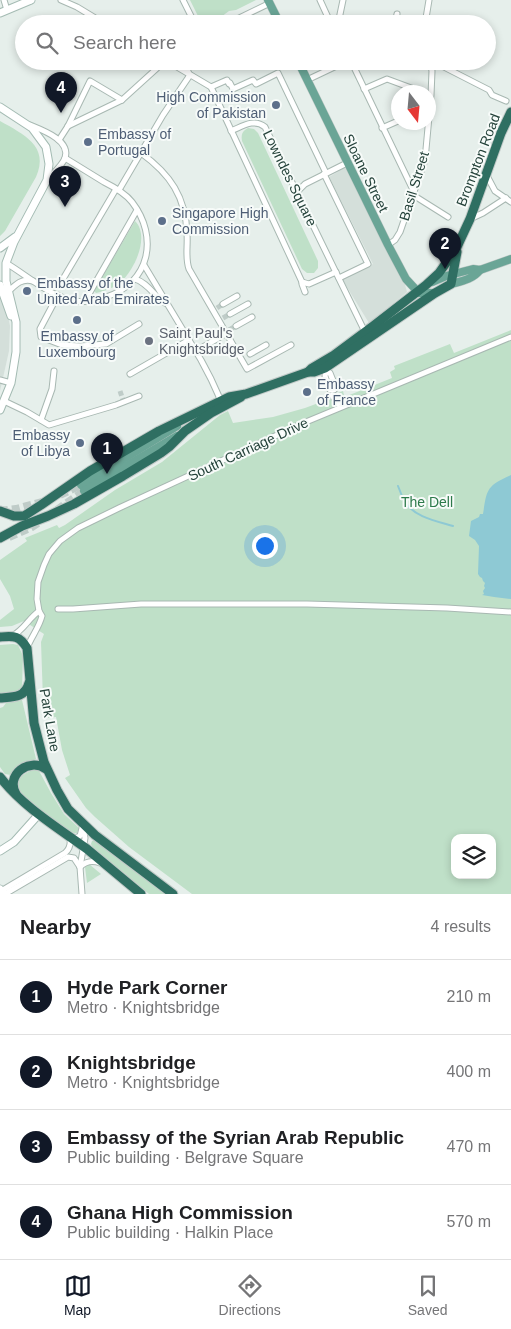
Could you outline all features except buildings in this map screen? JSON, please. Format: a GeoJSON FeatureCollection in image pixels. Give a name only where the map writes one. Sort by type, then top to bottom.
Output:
{"type":"FeatureCollection","features":[{"type":"Feature","properties":{"kind":"highway","name":"Brompton Road"},"geometry":{"type":"LineString","coordinates":[[451,284],[456,249],[470,219],[511,112]]}},
{"type":"Feature","properties":{"kind":"highway"},"geometry":{"type":"LineString","coordinates":[[308,372],[334,355],[418,291],[439,273],[456,249]]}},
{"type":"Feature","properties":{"kind":"highway"},"geometry":{"type":"LineString","coordinates":[[0,510],[14,516],[24,516],[90,471],[159,430],[230,397],[246,394],[308,372],[325,370],[435,293],[451,284]]}},
{"type":"Feature","properties":{"kind":"highway"},"geometry":{"type":"LineString","coordinates":[[415,307],[418,291]]}},
{"type":"Feature","properties":{"kind":"highway"},"geometry":{"type":"LineString","coordinates":[[0,538],[22,526],[74,504],[123,476],[161,453],[185,431],[211,413],[246,394]]}},
{"type":"Feature","properties":{"kind":"highway"},"geometry":{"type":"LineString","coordinates":[[0,637],[12,636],[20,638],[27,648]]}},
{"type":"Feature","properties":{"kind":"highway","name":"Park Lane"},"geometry":{"type":"LineString","coordinates":[[27,648],[34,723],[41,754],[46,769],[66,805],[101,841],[173,894]]}},
{"type":"Feature","properties":{"kind":"highway"},"geometry":{"type":"LineString","coordinates":[[0,698],[20,696],[29,686],[30,681]]}},
{"type":"Feature","properties":{"kind":"highway"},"geometry":{"type":"LineString","coordinates":[[16,794],[13,786],[14,779],[22,769],[33,764],[40,765],[46,769]]}},
{"type":"Feature","properties":{"kind":"highway"},"geometry":{"type":"LineString","coordinates":[[0,777],[39,814],[141,894]]}},
{"type":"Feature","properties":{"kind":"main road"},"geometry":{"type":"LineString","coordinates":[[3,12],[31,0]]}},
{"type":"Feature","properties":{"kind":"main road"},"geometry":{"type":"LineString","coordinates":[[269,1],[276,15]]}},
{"type":"Feature","properties":{"kind":"main road","name":"Sloane Street"},"geometry":{"type":"LineString","coordinates":[[302,70],[388,245],[406,279],[418,291]]}},
{"type":"Feature","properties":{"kind":"main road"},"geometry":{"type":"LineString","coordinates":[[0,107],[29,125],[46,148],[49,164],[47,180],[10,250],[6,263],[6,275],[16,322],[16,352],[11,383],[0,410]]}},
{"type":"Feature","properties":{"kind":"main road"},"geometry":{"type":"LineString","coordinates":[[0,248],[10,242],[20,230]]}},
{"type":"Feature","properties":{"kind":"main road"},"geometry":{"type":"LineString","coordinates":[[451,284],[472,277],[480,270],[511,259]]}},
{"type":"Feature","properties":{"kind":"main road"},"geometry":{"type":"LineString","coordinates":[[426,284],[472,268],[480,270]]}},
{"type":"Feature","properties":{"kind":"main road"},"geometry":{"type":"LineString","coordinates":[[0,285],[16,336]]}},
{"type":"Feature","properties":{"kind":"main road"},"geometry":{"type":"LineString","coordinates":[[418,291],[422,293],[435,293]]}},
{"type":"Feature","properties":{"kind":"main road"},"geometry":{"type":"LineString","coordinates":[[185,431],[82,488],[204,409]]}},
{"type":"Feature","properties":{"kind":"main road"},"geometry":{"type":"LineString","coordinates":[[0,851],[14,842],[39,814]]}},
{"type":"Feature","properties":{"kind":"street"},"geometry":{"type":"LineString","coordinates":[[3,12],[4,0]]}},
{"type":"Feature","properties":{"kind":"street"},"geometry":{"type":"LineString","coordinates":[[61,0],[90,15]]}},
{"type":"Feature","properties":{"kind":"street"},"geometry":{"type":"LineString","coordinates":[[74,0],[77,7]]}},
{"type":"Feature","properties":{"kind":"street"},"geometry":{"type":"LineString","coordinates":[[183,0],[190,15]]}},
{"type":"Feature","properties":{"kind":"street"},"geometry":{"type":"LineString","coordinates":[[320,0],[327,15]]}},
{"type":"Feature","properties":{"kind":"street"},"geometry":{"type":"LineString","coordinates":[[340,15],[342,0]]}},
{"type":"Feature","properties":{"kind":"street"},"geometry":{"type":"LineString","coordinates":[[426,15],[428,0]]}},
{"type":"Feature","properties":{"kind":"street"},"geometry":{"type":"LineString","coordinates":[[243,15],[269,1]]}},
{"type":"Feature","properties":{"kind":"street"},"geometry":{"type":"LineString","coordinates":[[68,126],[122,100],[156,70]]}},
{"type":"Feature","properties":{"kind":"street"},"geometry":{"type":"LineString","coordinates":[[181,70],[211,87],[302,282],[304,290]]}},
{"type":"Feature","properties":{"kind":"street"},"geometry":{"type":"LineString","coordinates":[[187,70],[189,75]]}},
{"type":"Feature","properties":{"kind":"street"},"geometry":{"type":"LineString","coordinates":[[307,80],[329,70]]}},
{"type":"Feature","properties":{"kind":"street"},"geometry":{"type":"LineString","coordinates":[[355,70],[414,194],[448,216]]}},
{"type":"Feature","properties":{"kind":"street","name":"Basil Street"},"geometry":{"type":"LineString","coordinates":[[431,85],[433,70]]}},
{"type":"Feature","properties":{"kind":"street"},"geometry":{"type":"LineString","coordinates":[[448,70],[489,90],[492,94],[506,101]]}},
{"type":"Feature","properties":{"kind":"street"},"geometry":{"type":"LineString","coordinates":[[211,87],[227,80],[233,89],[253,80],[256,84],[278,73],[368,264],[339,279]]}},
{"type":"Feature","properties":{"kind":"street"},"geometry":{"type":"LineString","coordinates":[[63,279],[189,75]]}},
{"type":"Feature","properties":{"kind":"street"},"geometry":{"type":"LineString","coordinates":[[364,89],[387,79],[401,85]]}},
{"type":"Feature","properties":{"kind":"street"},"geometry":{"type":"LineString","coordinates":[[59,140],[90,81],[122,100]]}},
{"type":"Feature","properties":{"kind":"street","name":"Lowndes Square"},"geometry":{"type":"LineString","coordinates":[[231,131],[252,122],[265,127],[365,332]]}},
{"type":"Feature","properties":{"kind":"street"},"geometry":{"type":"LineString","coordinates":[[382,128],[391,124]]}},
{"type":"Feature","properties":{"kind":"street"},"geometry":{"type":"LineString","coordinates":[[29,125],[47,132],[59,140],[65,150],[64,158],[59,167],[47,180]]}},
{"type":"Feature","properties":{"kind":"street","name":"Basil Street"},"geometry":{"type":"LineString","coordinates":[[388,245],[398,236],[414,194],[425,160],[427,130]]}},
{"type":"Feature","properties":{"kind":"street"},"geometry":{"type":"LineString","coordinates":[[141,153],[167,175],[176,189],[183,207],[187,226],[188,264],[227,332],[246,356],[247,368],[291,345]]}},
{"type":"Feature","properties":{"kind":"street"},"geometry":{"type":"LineString","coordinates":[[6,263],[26,275],[33,282],[58,295],[76,301],[99,300],[124,290],[135,279],[144,265],[148,246],[147,236],[132,201],[64,158]]}},
{"type":"Feature","properties":{"kind":"street"},"geometry":{"type":"LineString","coordinates":[[298,195],[298,191],[305,184],[347,163]]}},
{"type":"Feature","properties":{"kind":"street"},"geometry":{"type":"LineString","coordinates":[[486,174],[495,191],[511,202]]}},
{"type":"Feature","properties":{"kind":"street"},"geometry":{"type":"LineString","coordinates":[[293,183],[305,184]]}},
{"type":"Feature","properties":{"kind":"street"},"geometry":{"type":"LineString","coordinates":[[470,219],[506,198]]}},
{"type":"Feature","properties":{"kind":"street"},"geometry":{"type":"LineString","coordinates":[[84,301],[137,210]]}},
{"type":"Feature","properties":{"kind":"street"},"geometry":{"type":"LineString","coordinates":[[144,265],[196,351],[221,401]]}},
{"type":"Feature","properties":{"kind":"street"},"geometry":{"type":"LineString","coordinates":[[302,282],[309,284],[336,272]]}},
{"type":"Feature","properties":{"kind":"street"},"geometry":{"type":"LineString","coordinates":[[135,279],[142,281],[160,300],[165,302]]}},
{"type":"Feature","properties":{"kind":"street"},"geometry":{"type":"LineString","coordinates":[[9,291],[22,281],[33,282]]}},
{"type":"Feature","properties":{"kind":"street"},"geometry":{"type":"LineString","coordinates":[[58,295],[40,329],[41,337],[62,345],[106,344],[138,324]]}},
{"type":"Feature","properties":{"kind":"street"},"geometry":{"type":"LineString","coordinates":[[223,304],[237,296]]}},
{"type":"Feature","properties":{"kind":"street"},"geometry":{"type":"LineString","coordinates":[[230,314],[248,304]]}},
{"type":"Feature","properties":{"kind":"street"},"geometry":{"type":"LineString","coordinates":[[236,326],[252,317]]}},
{"type":"Feature","properties":{"kind":"street"},"geometry":{"type":"LineString","coordinates":[[196,351],[227,332]]}},
{"type":"Feature","properties":{"kind":"street","name":"South Carriage Drive"},"geometry":{"type":"LineString","coordinates":[[27,648],[42,616],[39,611],[37,598],[38,582],[44,565],[56,545],[78,528],[301,424],[511,337]]}},
{"type":"Feature","properties":{"kind":"street"},"geometry":{"type":"LineString","coordinates":[[130,374],[189,340]]}},
{"type":"Feature","properties":{"kind":"street"},"geometry":{"type":"LineString","coordinates":[[246,356],[266,345]]}},
{"type":"Feature","properties":{"kind":"street"},"geometry":{"type":"LineString","coordinates":[[39,418],[52,389],[54,371]]}},
{"type":"Feature","properties":{"kind":"street"},"geometry":{"type":"LineString","coordinates":[[0,380],[11,383]]}},
{"type":"Feature","properties":{"kind":"street"},"geometry":{"type":"LineString","coordinates":[[332,395],[338,404]]}},
{"type":"Feature","properties":{"kind":"street"},"geometry":{"type":"LineString","coordinates":[[4,401],[49,425],[139,396]]}},
{"type":"Feature","properties":{"kind":"street"},"geometry":{"type":"LineString","coordinates":[[58,609],[141,604],[307,604],[511,612]]}},
{"type":"Feature","properties":{"kind":"street"},"geometry":{"type":"LineString","coordinates":[[12,636],[19,632],[32,616],[39,611]]}},
{"type":"Feature","properties":{"kind":"street","name":"Park Lane"},"geometry":{"type":"LineString","coordinates":[[78,819],[82,828]]}},
{"type":"Feature","properties":{"kind":"street"},"geometry":{"type":"LineString","coordinates":[[2,892],[65,853],[70,845],[70,837],[80,836],[82,828]]}},
{"type":"Feature","properties":{"kind":"street"},"geometry":{"type":"LineString","coordinates":[[82,828],[85,836],[80,867],[82,894]]}},
{"type":"Feature","properties":{"kind":"street"},"geometry":{"type":"LineString","coordinates":[[2,892],[68,857],[74,858],[80,867]]}},
{"type":"Feature","properties":{"kind":"street"},"geometry":{"type":"LineString","coordinates":[[80,867],[87,861],[92,861],[110,869]]}},
{"type":"Feature","properties":{"kind":"shaded area"},"geometry":{"type":"Polygon","coordinates":[[[344,168],[347,169],[404,281],[407,292],[369,323],[342,279],[373,264],[329,177],[344,168]]]}},
{"type":"Feature","properties":{"kind":"shaded area"},"geometry":{"type":"Polygon","coordinates":[[[0,287],[10,326],[9,351],[0,391],[0,287]]]}},
{"type":"Feature","properties":{"kind":"green space"},"geometry":{"type":"Polygon","coordinates":[[[190,0],[256,0],[224,15],[198,15],[190,0]]]}},
{"type":"Feature","properties":{"kind":"green space"},"geometry":{"type":"Polygon","coordinates":[[[0,121],[32,142],[40,157],[36,177],[5,231],[0,236],[0,121]]]}},
{"type":"Feature","properties":{"kind":"green space"},"geometry":{"type":"Polygon","coordinates":[[[248,128],[254,129],[258,133],[318,261],[318,268],[314,273],[307,273],[302,269],[242,141],[242,133],[248,128]]]}},
{"type":"Feature","properties":{"kind":"green space"},"geometry":{"type":"Polygon","coordinates":[[[135,221],[141,235],[141,243],[136,261],[121,282],[109,289],[96,293],[94,291],[135,221]]]}},
{"type":"Feature","properties":{"kind":"green space"},"geometry":{"type":"Polygon","coordinates":[[[511,330],[511,894],[192,894],[129,847],[95,817],[86,808],[65,778],[70,775],[62,750],[56,717],[48,718],[43,700],[41,642],[44,634],[24,621],[12,626],[0,627],[0,620],[14,609],[10,596],[0,579],[0,560],[27,541],[25,538],[57,525],[59,528],[65,525],[115,490],[162,462],[220,415],[228,411],[233,423],[273,417],[305,408],[329,399],[328,397],[343,391],[344,395],[347,396],[392,378],[390,372],[395,369],[394,366],[450,344],[454,353],[511,330]]]}},
{"type":"Feature","properties":{"kind":"green space"},"geometry":{"type":"Polygon","coordinates":[[[0,645],[18,645],[23,656],[22,688],[17,692],[0,694],[0,645]]]}},
{"type":"Feature","properties":{"kind":"green space"},"geometry":{"type":"Polygon","coordinates":[[[22,700],[36,759],[23,765],[11,775],[5,774],[0,767],[0,708],[6,703],[22,700]]]}},
{"type":"Feature","properties":{"kind":"green space"},"geometry":{"type":"Polygon","coordinates":[[[38,769],[64,814],[79,828],[77,833],[70,831],[39,811],[17,791],[20,779],[38,769]]]}},
{"type":"Feature","properties":{"kind":"green space"},"geometry":{"type":"Polygon","coordinates":[[[95,840],[167,894],[149,894],[93,848],[91,844],[95,840]]]}},
{"type":"Feature","properties":{"kind":"green space"},"geometry":{"type":"Polygon","coordinates":[[[89,864],[101,874],[87,883],[85,867],[89,864]]]}},
{"type":"Feature","properties":{"kind":"water"},"geometry":{"type":"Polygon","coordinates":[[[511,475],[511,599],[482,595],[484,594],[485,583],[478,574],[479,546],[469,536],[471,521],[479,517],[480,514],[483,514],[487,493],[497,482],[511,475]]]}},
{"type":"Feature","properties":{"kind":"waterway","name":"The Dell"},"geometry":{"type":"LineString","coordinates":[[398,486],[404,501],[413,511],[426,518],[453,526]]}},
{"type":"Feature","properties":{"kind":"tunnel"},"geometry":{"type":"LineString","coordinates":[[217,308],[223,304]]}},
{"type":"Feature","properties":{"kind":"tunnel"},"geometry":{"type":"LineString","coordinates":[[223,318],[230,314]]}},
{"type":"Feature","properties":{"kind":"tunnel"},"geometry":{"type":"LineString","coordinates":[[229,330],[236,326]]}},
{"type":"Feature","properties":{"kind":"tunnel"},"geometry":{"type":"LineString","coordinates":[[120,391],[123,400]]}},
{"type":"Feature","properties":{"kind":"tunnel"},"geometry":{"type":"LineString","coordinates":[[60,495],[81,485]]}},
{"type":"Feature","properties":{"kind":"tunnel"},"geometry":{"type":"LineString","coordinates":[[57,510],[84,491]]}},
{"type":"Feature","properties":{"kind":"tunnel"},"geometry":{"type":"LineString","coordinates":[[0,511],[42,502]]}},
{"type":"Feature","properties":{"kind":"tunnel"},"geometry":{"type":"LineString","coordinates":[[9,537],[41,521]]}},
{"type":"Feature","properties":{"kind":"place","name":"High Commission of Pakistan"},"geometry":{"type":"Point","coordinates":[276,105]}},
{"type":"Feature","properties":{"kind":"place","name":"Ghana High Commission"},"geometry":{"type":"Point","coordinates":[61,113]}},
{"type":"Feature","properties":{"kind":"place","name":"Embassy of Portugal"},"geometry":{"type":"Point","coordinates":[88,142]}},
{"type":"Feature","properties":{"kind":"place","name":"Embassy of the Syrian Arab Republic"},"geometry":{"type":"Point","coordinates":[65,207]}},
{"type":"Feature","properties":{"kind":"place","name":"Singapore High Commission"},"geometry":{"type":"Point","coordinates":[162,221]}},
{"type":"Feature","properties":{"kind":"place","name":"Knightsbridge"},"geometry":{"type":"Point","coordinates":[445,269]}},
{"type":"Feature","properties":{"kind":"place","name":"Embassy of the United Arab Emirates"},"geometry":{"type":"Point","coordinates":[27,291]}},
{"type":"Feature","properties":{"kind":"place","name":"Embassy of Luxembourg"},"geometry":{"type":"Point","coordinates":[77,320]}},
{"type":"Feature","properties":{"kind":"place","name":"Saint Paul's Knightsbridge"},"geometry":{"type":"Point","coordinates":[149,341]}},
{"type":"Feature","properties":{"kind":"place","name":"Embassy of France"},"geometry":{"type":"Point","coordinates":[307,392]}},
{"type":"Feature","properties":{"kind":"place","name":"Embassy of Libya"},"geometry":{"type":"Point","coordinates":[80,443]}},
{"type":"Feature","properties":{"kind":"place","name":"Hyde Park Corner"},"geometry":{"type":"Point","coordinates":[107,474]}}]}
